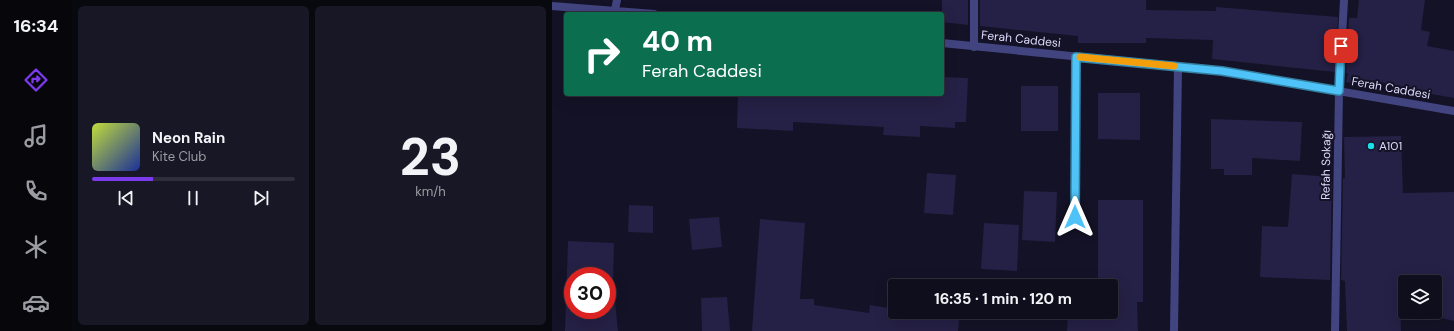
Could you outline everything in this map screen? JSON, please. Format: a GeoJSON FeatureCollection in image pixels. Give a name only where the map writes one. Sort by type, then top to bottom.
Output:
{"type":"FeatureCollection","features":[{"type":"Feature","properties":{"kind":"street"},"geometry":{"type":"LineString","coordinates":[[615,10],[617,0]]}},
{"type":"Feature","properties":{"kind":"street"},"geometry":{"type":"LineString","coordinates":[[974,0],[974,46]]}},
{"type":"Feature","properties":{"kind":"street","name":"Refah Sokağı"},"geometry":{"type":"LineString","coordinates":[[1336,331],[1339,91],[1344,0]]}},
{"type":"Feature","properties":{"kind":"street"},"geometry":{"type":"LineString","coordinates":[[552,6],[634,12]]}},
{"type":"Feature","properties":{"kind":"street","name":"Ferah Caddesi"},"geometry":{"type":"LineString","coordinates":[[944,43],[1222,71],[1454,111]]}},
{"type":"Feature","properties":{"kind":"street"},"geometry":{"type":"LineString","coordinates":[[1075,217],[1076,57]]}},
{"type":"Feature","properties":{"kind":"street"},"geometry":{"type":"LineString","coordinates":[[1174,330],[1178,67]]}},
{"type":"Feature","properties":{"kind":"building"},"geometry":{"type":"Polygon","coordinates":[[[942,0],[968,0],[968,25],[944,22],[944,12],[942,12],[942,0]]]}},
{"type":"Feature","properties":{"kind":"building"},"geometry":{"type":"Polygon","coordinates":[[[980,0],[1146,0],[1146,10],[1216,11],[1216,7],[1338,17],[1335,72],[1212,59],[1213,40],[1146,38],[1146,43],[1078,43],[1078,36],[980,26],[980,0]]]}},
{"type":"Feature","properties":{"kind":"building"},"geometry":{"type":"Polygon","coordinates":[[[1359,0],[1425,0],[1421,30],[1430,32],[1427,46],[1454,51],[1454,98],[1420,92],[1380,82],[1379,88],[1346,82],[1348,73],[1346,73],[1349,18],[1357,18],[1359,0]]]}},
{"type":"Feature","properties":{"kind":"building"},"geometry":{"type":"Polygon","coordinates":[[[944,77],[968,78],[966,122],[955,122],[955,128],[920,126],[920,137],[883,135],[884,127],[793,122],[793,131],[737,128],[738,96],[944,96],[944,77]]]}},
{"type":"Feature","properties":{"kind":"building"},"geometry":{"type":"Polygon","coordinates":[[[1021,86],[1058,86],[1058,131],[1021,131],[1021,86]]]}},
{"type":"Feature","properties":{"kind":"building"},"geometry":{"type":"Polygon","coordinates":[[[1098,93],[1140,93],[1140,140],[1098,139],[1098,93]]]}},
{"type":"Feature","properties":{"kind":"building"},"geometry":{"type":"Polygon","coordinates":[[[1211,119],[1302,122],[1300,161],[1252,158],[1252,175],[1224,175],[1224,169],[1211,169],[1211,119]]]}},
{"type":"Feature","properties":{"kind":"building"},"geometry":{"type":"Polygon","coordinates":[[[1401,136],[1403,193],[1454,192],[1454,321],[1442,318],[1442,275],[1398,275],[1398,319],[1401,319],[1401,331],[1347,331],[1345,281],[1341,280],[1343,178],[1345,178],[1344,137],[1401,136]]]}},
{"type":"Feature","properties":{"kind":"building"},"geometry":{"type":"Polygon","coordinates":[[[927,173],[956,175],[953,215],[924,213],[927,173]]]}},
{"type":"Feature","properties":{"kind":"building"},"geometry":{"type":"Polygon","coordinates":[[[1292,174],[1332,177],[1330,280],[1260,277],[1262,226],[1288,227],[1292,174]]]}},
{"type":"Feature","properties":{"kind":"building"},"geometry":{"type":"Polygon","coordinates":[[[1024,191],[1057,192],[1055,242],[1022,240],[1024,191]]]}},
{"type":"Feature","properties":{"kind":"building"},"geometry":{"type":"Polygon","coordinates":[[[1098,200],[1143,200],[1143,302],[1137,302],[1138,331],[1067,331],[1068,319],[1118,319],[1118,279],[1098,279],[1098,200]]]}},
{"type":"Feature","properties":{"kind":"building"},"geometry":{"type":"Polygon","coordinates":[[[629,205],[653,206],[653,233],[628,232],[629,205]]]}},
{"type":"Feature","properties":{"kind":"building"},"geometry":{"type":"Polygon","coordinates":[[[719,217],[722,247],[692,250],[689,219],[719,217]]]}},
{"type":"Feature","properties":{"kind":"building"},"geometry":{"type":"Polygon","coordinates":[[[760,219],[805,223],[800,299],[814,299],[814,305],[869,313],[870,305],[888,308],[888,319],[959,320],[958,331],[752,331],[760,219]]]}},
{"type":"Feature","properties":{"kind":"building"},"geometry":{"type":"Polygon","coordinates":[[[984,223],[1019,225],[1017,271],[981,269],[984,223]]]}},
{"type":"Feature","properties":{"kind":"building"},"geometry":{"type":"Polygon","coordinates":[[[568,241],[614,243],[613,267],[567,267],[568,241]]]}},
{"type":"Feature","properties":{"kind":"building"},"geometry":{"type":"Polygon","coordinates":[[[727,297],[730,331],[702,331],[701,298],[727,297]]]}},
{"type":"Feature","properties":{"kind":"building"},"geometry":{"type":"Polygon","coordinates":[[[616,311],[618,331],[565,331],[565,319],[616,319],[616,311]]]}},
{"type":"Feature","properties":{"kind":"slow traffic"},"geometry":{"type":"LineString","coordinates":[[1080,57],[1174,66]]}},
{"type":"Feature","properties":{"kind":"place","name":"A101"},"geometry":{"type":"Point","coordinates":[1371,146]}},
{"type":"Feature","properties":{"kind":"route"},"geometry":{"type":"LineString","coordinates":[[1075,217],[1076,57],[1222,71],[1339,91],[1341,46]]}}]}
